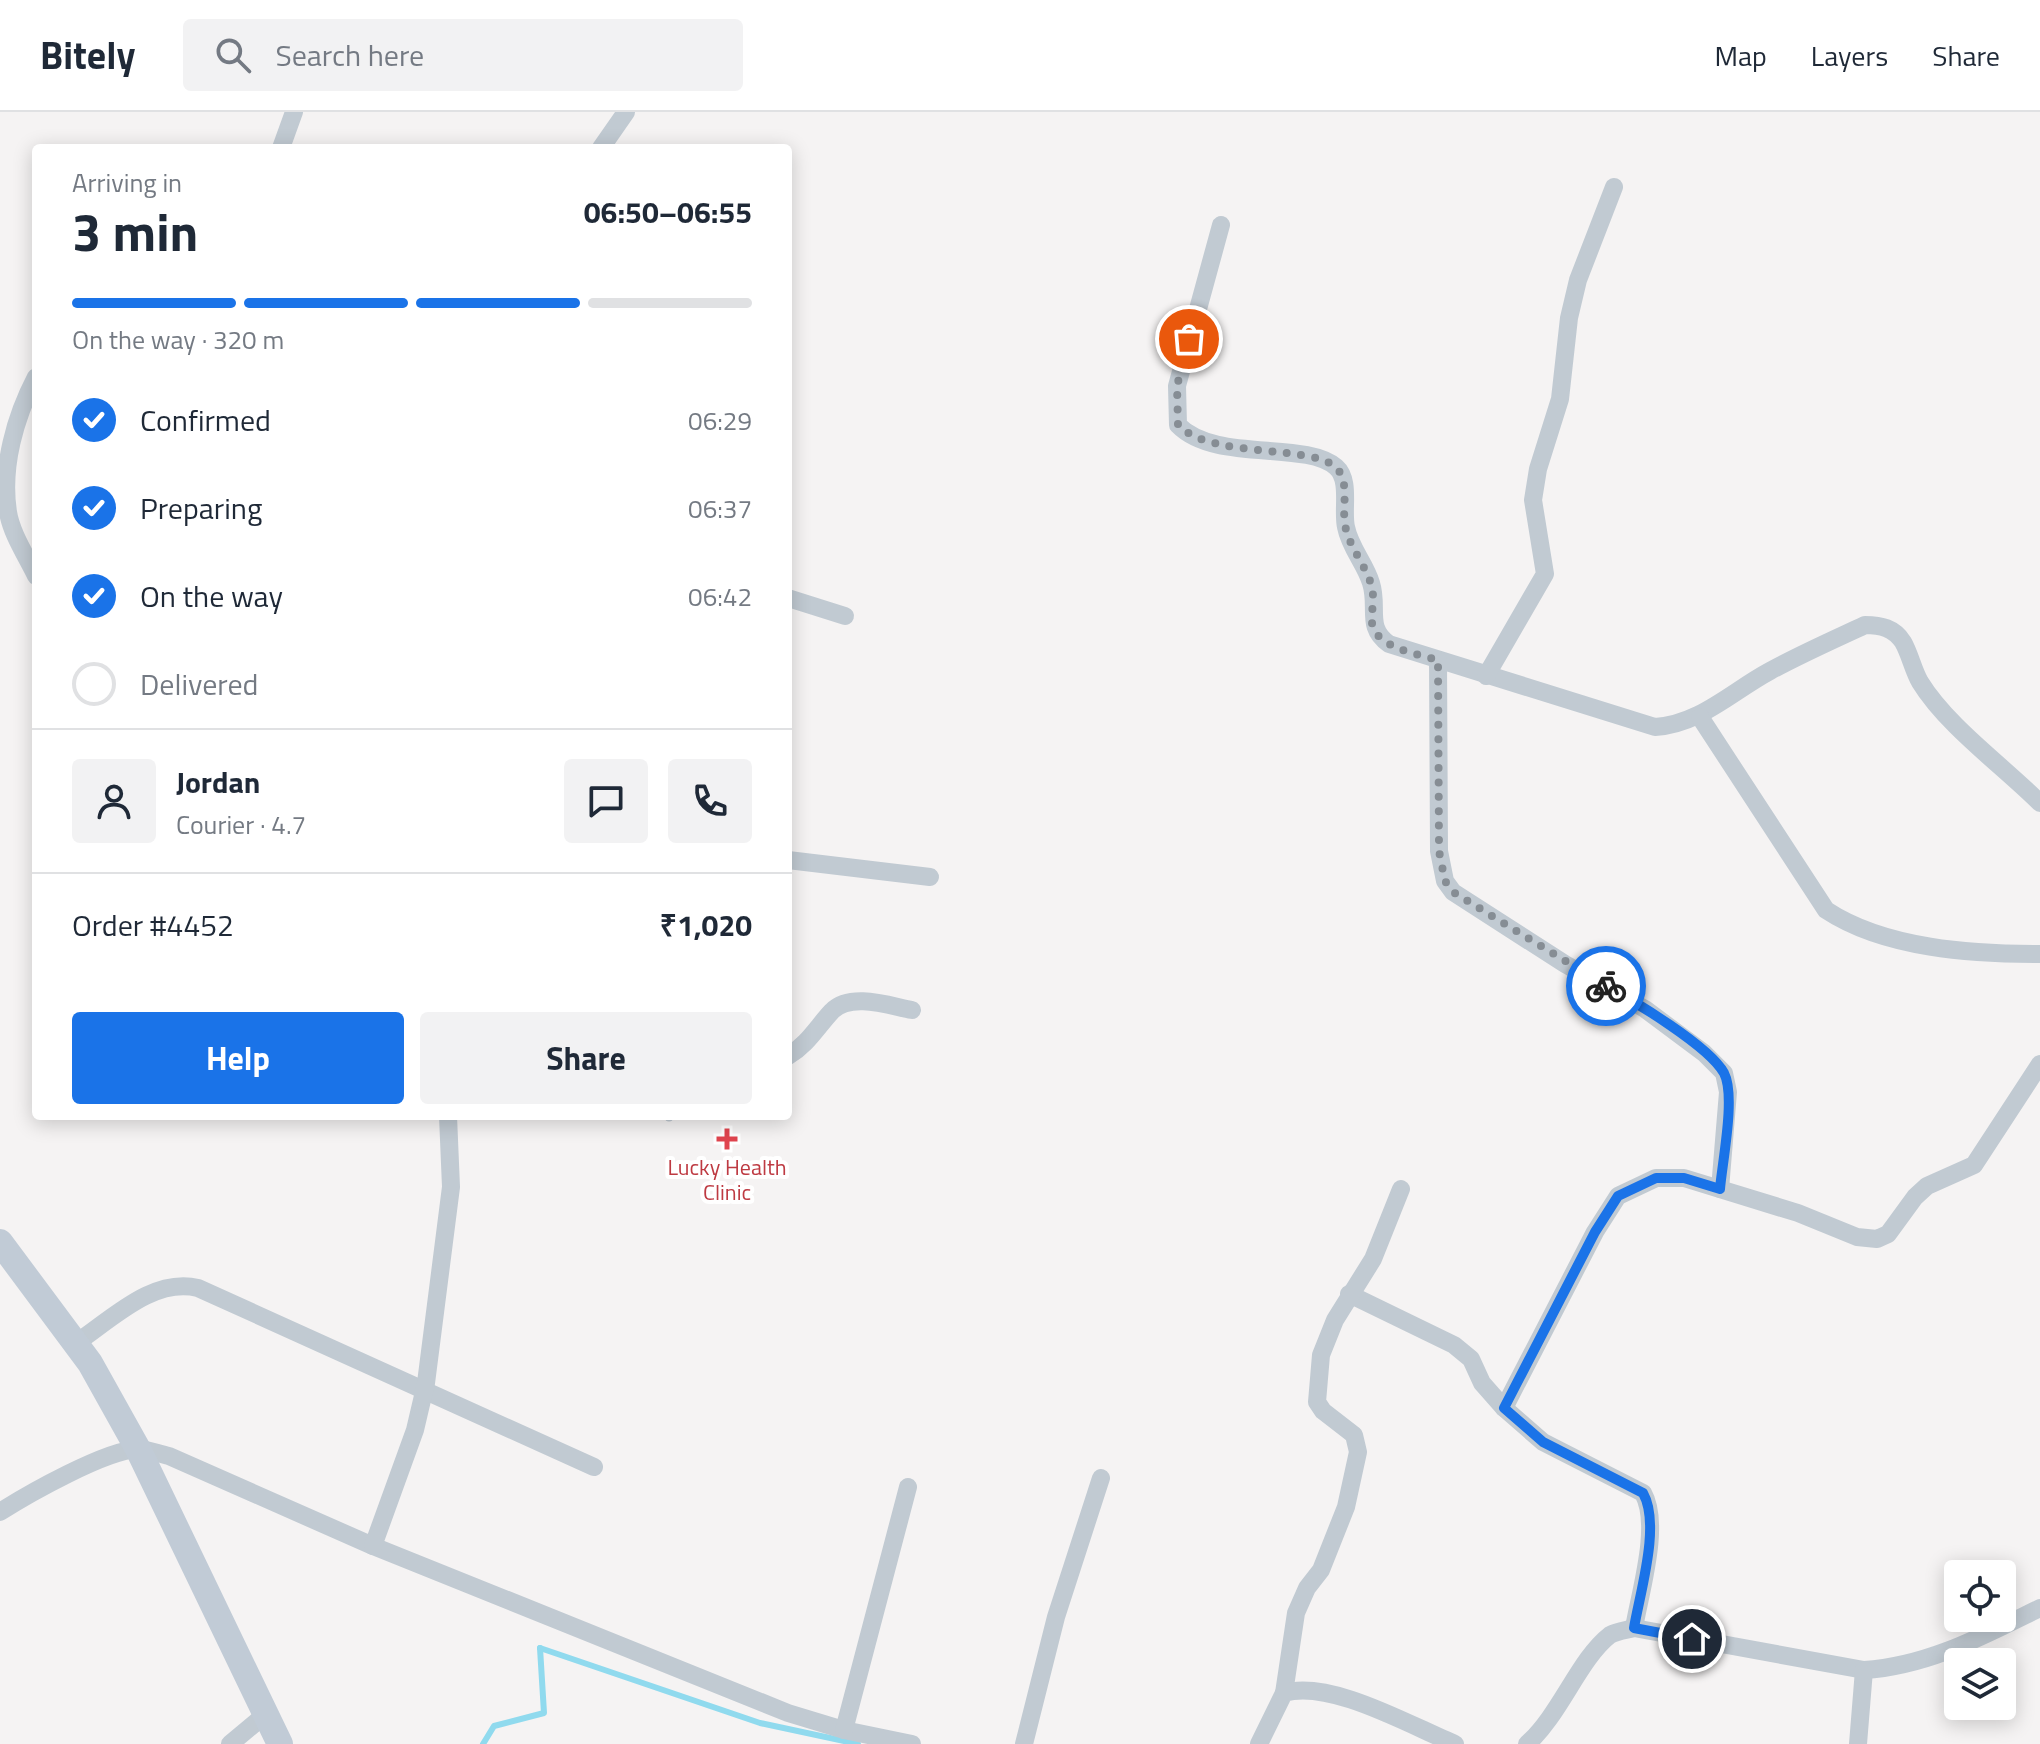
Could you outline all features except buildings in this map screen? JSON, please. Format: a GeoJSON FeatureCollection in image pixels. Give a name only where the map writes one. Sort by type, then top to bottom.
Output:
{"type":"FeatureCollection","features":[{"type":"Feature","properties":{"kind":"main road"},"geometry":{"type":"LineString","coordinates":[[0,1242],[76,1343],[138,1449],[280,1744]]}},
{"type":"Feature","properties":{"kind":"street"},"geometry":{"type":"LineString","coordinates":[[282,144],[294,112]]}},
{"type":"Feature","properties":{"kind":"street"},"geometry":{"type":"LineString","coordinates":[[604,144],[626,112]]}},
{"type":"Feature","properties":{"kind":"street"},"geometry":{"type":"LineString","coordinates":[[1486,676],[1545,574],[1533,500],[1538,469],[1560,399],[1569,318],[1578,280],[1614,187]]}},
{"type":"Feature","properties":{"kind":"street"},"geometry":{"type":"LineString","coordinates":[[1221,225],[1177,386],[1178,425],[1187,434],[1217,444],[1316,458],[1337,468],[1343,480],[1345,525],[1371,582],[1375,602],[1372,623],[1377,636],[1389,644],[1486,676],[1655,727],[1676,726],[1700,717],[1772,670],[1865,625],[1878,625],[1892,630],[1902,641],[1920,681],[1935,702],[2040,803]]}},
{"type":"Feature","properties":{"kind":"street"},"geometry":{"type":"LineString","coordinates":[[32,386],[17,418],[8,468],[8,514],[32,567]]}},
{"type":"Feature","properties":{"kind":"street"},"geometry":{"type":"LineString","coordinates":[[792,599],[845,616]]}},
{"type":"Feature","properties":{"kind":"street"},"geometry":{"type":"LineString","coordinates":[[1438,660],[1439,851],[1445,881],[1453,892],[1517,934],[1645,1009],[1704,1053],[1724,1073],[1728,1092],[1720,1189]]}},
{"type":"Feature","properties":{"kind":"street"},"geometry":{"type":"LineString","coordinates":[[1700,717],[1826,910],[1845,923],[1897,939],[2019,955],[2040,954]]}},
{"type":"Feature","properties":{"kind":"street"},"geometry":{"type":"LineString","coordinates":[[792,860],[930,877]]}},
{"type":"Feature","properties":{"kind":"street"},"geometry":{"type":"LineString","coordinates":[[792,1054],[802,1048],[834,1008],[853,1002],[874,1002],[912,1010]]}},
{"type":"Feature","properties":{"kind":"street"},"geometry":{"type":"LineString","coordinates":[[1504,1408],[1595,1232],[1618,1196],[1656,1178],[1684,1178],[1798,1213],[1857,1237],[1877,1239],[1888,1234],[1927,1186],[1974,1165],[2040,1064]]}},
{"type":"Feature","properties":{"kind":"street"},"geometry":{"type":"LineString","coordinates":[[373,1546],[415,1430],[424,1393],[451,1187],[448,1120]]}},
{"type":"Feature","properties":{"kind":"street"},"geometry":{"type":"LineString","coordinates":[[1259,1744],[1284,1693],[1296,1613],[1307,1588],[1321,1570],[1346,1507],[1358,1452],[1354,1435],[1323,1411],[1315,1394],[1328,1335],[1349,1294],[1373,1259],[1401,1189]]}},
{"type":"Feature","properties":{"kind":"street"},"geometry":{"type":"LineString","coordinates":[[76,1343],[150,1294],[170,1285],[183,1285],[350,1356],[424,1393],[594,1467]]}},
{"type":"Feature","properties":{"kind":"street"},"geometry":{"type":"LineString","coordinates":[[1349,1294],[1454,1345],[1471,1359],[1482,1383],[1504,1408],[1543,1442],[1643,1493],[1650,1506],[1651,1529],[1634,1628]]}},
{"type":"Feature","properties":{"kind":"street"},"geometry":{"type":"LineString","coordinates":[[0,1512],[24,1497],[107,1458],[138,1449],[208,1470],[373,1546],[788,1713],[844,1730],[912,1744]]}},
{"type":"Feature","properties":{"kind":"street"},"geometry":{"type":"LineString","coordinates":[[1024,1744],[1042,1667],[1101,1478]]}},
{"type":"Feature","properties":{"kind":"street"},"geometry":{"type":"LineString","coordinates":[[844,1730],[908,1487]]}},
{"type":"Feature","properties":{"kind":"street"},"geometry":{"type":"LineString","coordinates":[[1527,1744],[1542,1731],[1612,1633],[1634,1628],[1864,1670],[1899,1668],[1964,1645],[2040,1608]]}},
{"type":"Feature","properties":{"kind":"street"},"geometry":{"type":"LineString","coordinates":[[1858,1744],[1864,1670]]}},
{"type":"Feature","properties":{"kind":"street"},"geometry":{"type":"LineString","coordinates":[[1284,1693],[1301,1688],[1334,1695],[1455,1744]]}},
{"type":"Feature","properties":{"kind":"street"},"geometry":{"type":"LineString","coordinates":[[230,1744],[266,1714]]}},
{"type":"Feature","properties":{"kind":"waterway"},"geometry":{"type":"LineString","coordinates":[[540,1648],[760,1723],[858,1744]]}},
{"type":"Feature","properties":{"kind":"waterway"},"geometry":{"type":"LineString","coordinates":[[483,1744],[494,1726],[544,1713],[540,1648]]}},
{"type":"Feature","properties":{"kind":"way so far"},"geometry":{"type":"LineString","coordinates":[[1189,339],[1177,386],[1175,409],[1178,425],[1187,434],[1217,444],[1316,458],[1337,468],[1343,480],[1345,525],[1351,545],[1371,582],[1375,602],[1372,623],[1377,636],[1389,644],[1438,660],[1439,851],[1445,881],[1453,892],[1495,920],[1606,986]]}},
{"type":"Feature","properties":{"kind":"place","name":"Lucky Health Clinic"},"geometry":{"type":"Point","coordinates":[727,1139]}},
{"type":"Feature","properties":{"kind":"route"},"geometry":{"type":"LineString","coordinates":[[1606,986],[1665,1023],[1724,1073],[1728,1092],[1720,1189],[1684,1178],[1656,1178],[1618,1196],[1595,1232],[1504,1408],[1543,1442],[1573,1460],[1625,1481],[1643,1493],[1650,1506],[1651,1529],[1634,1628],[1692,1639]]}}]}
